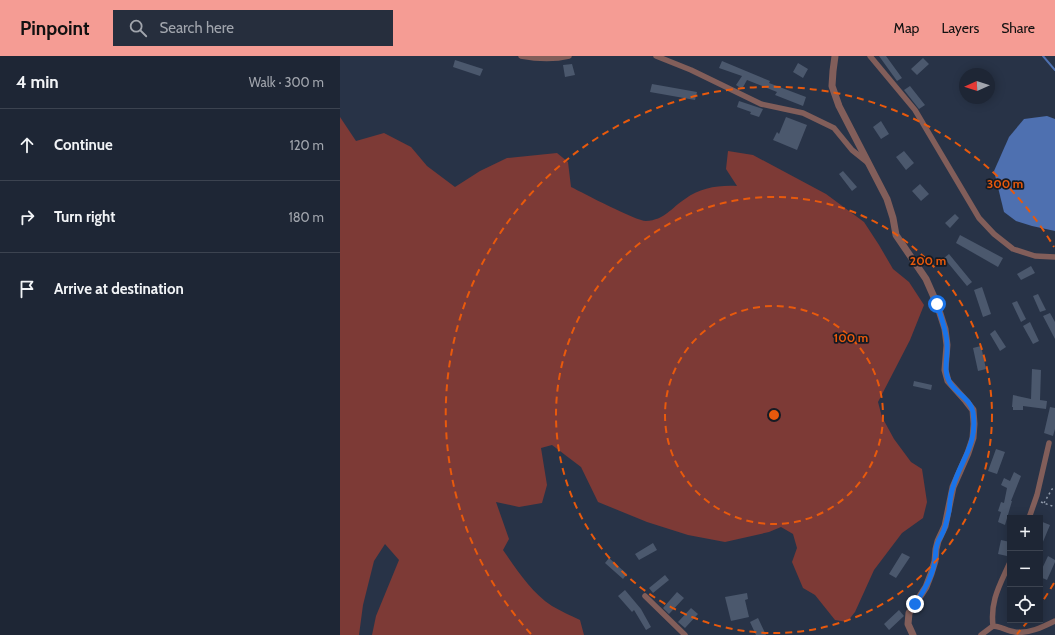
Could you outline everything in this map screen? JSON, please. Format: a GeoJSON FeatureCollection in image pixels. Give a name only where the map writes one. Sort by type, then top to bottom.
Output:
{"type":"FeatureCollection","features":[{"type":"Feature","properties":{"kind":"street"},"geometry":{"type":"LineString","coordinates":[[521,56],[542,59],[569,56]]}},
{"type":"Feature","properties":{"kind":"street"},"geometry":{"type":"LineString","coordinates":[[656,56],[691,70],[761,104],[803,113],[834,128],[852,150],[867,162]]}},
{"type":"Feature","properties":{"kind":"street"},"geometry":{"type":"LineString","coordinates":[[835,56],[832,86],[839,106],[857,138],[867,162],[886,199],[893,218],[896,235],[926,279],[937,304],[947,345],[945,370],[948,381],[972,410],[974,424],[973,438],[953,487],[946,526],[938,541],[935,561],[931,574],[926,587],[909,613],[908,624],[913,635]]}},
{"type":"Feature","properties":{"kind":"street"},"geometry":{"type":"LineString","coordinates":[[870,56],[915,110],[979,218],[994,234],[1013,249],[1035,256],[1055,257]]}},
{"type":"Feature","properties":{"kind":"street"},"geometry":{"type":"LineString","coordinates":[[1030,515],[1036,500],[1050,443]]}},
{"type":"Feature","properties":{"kind":"street"},"geometry":{"type":"LineString","coordinates":[[993,626],[991,612],[994,598],[1007,569]]}},
{"type":"Feature","properties":{"kind":"street"},"geometry":{"type":"LineString","coordinates":[[645,596],[685,635]]}},
{"type":"Feature","properties":{"kind":"street"},"geometry":{"type":"LineString","coordinates":[[993,626],[1014,632],[1022,632],[1039,628],[1055,621]]}},
{"type":"Feature","properties":{"kind":"street"},"geometry":{"type":"LineString","coordinates":[[981,635],[993,626]]}},
{"type":"Feature","properties":{"kind":"path"},"geometry":{"type":"LineString","coordinates":[[1044,503],[1052,489],[1055,490]]}},
{"type":"Feature","properties":{"kind":"path"},"geometry":{"type":"LineString","coordinates":[[1036,500],[1055,507]]}},
{"type":"Feature","properties":{"kind":"shaded area"},"geometry":{"type":"Polygon","coordinates":[[[340,117],[356,141],[384,133],[411,147],[427,166],[455,187],[480,171],[507,158],[557,153],[568,162],[571,187],[632,217],[646,221],[663,216],[680,202],[697,192],[716,187],[737,186],[726,169],[728,151],[753,155],[826,194],[864,222],[893,269],[909,282],[924,305],[910,340],[878,402],[882,417],[894,439],[911,462],[922,469],[927,502],[923,518],[902,533],[874,570],[855,612],[847,622],[835,620],[815,595],[803,588],[792,562],[797,548],[793,534],[781,527],[769,532],[725,542],[688,535],[647,522],[598,502],[581,467],[552,445],[541,448],[547,485],[542,503],[519,507],[496,502],[509,539],[503,550],[537,594],[552,606],[580,620],[584,635],[372,635],[376,616],[399,560],[385,544],[374,561],[363,605],[359,635],[340,635],[340,117]]]}},
{"type":"Feature","properties":{"kind":"water"},"geometry":{"type":"Polygon","coordinates":[[[1047,116],[1055,119],[1055,231],[1016,221],[1004,212],[994,171],[1009,137],[1024,119],[1047,116]]]}},
{"type":"Feature","properties":{"kind":"building"},"geometry":{"type":"Polygon","coordinates":[[[879,56],[886,56],[902,78],[897,81],[879,56]]]}},
{"type":"Feature","properties":{"kind":"building"},"geometry":{"type":"Polygon","coordinates":[[[923,58],[929,64],[917,75],[911,69],[923,58]]]}},
{"type":"Feature","properties":{"kind":"building"},"geometry":{"type":"Polygon","coordinates":[[[455,60],[483,69],[480,76],[453,67],[455,60]]]}},
{"type":"Feature","properties":{"kind":"building"},"geometry":{"type":"Polygon","coordinates":[[[722,61],[770,81],[769,83],[806,97],[803,106],[775,95],[777,92],[747,80],[742,89],[736,85],[742,76],[719,68],[722,61]]]}},
{"type":"Feature","properties":{"kind":"building"},"geometry":{"type":"Polygon","coordinates":[[[798,63],[808,69],[803,78],[793,72],[798,63]]]}},
{"type":"Feature","properties":{"kind":"building"},"geometry":{"type":"Polygon","coordinates":[[[572,64],[575,75],[565,77],[563,65],[572,64]]]}},
{"type":"Feature","properties":{"kind":"building"},"geometry":{"type":"Polygon","coordinates":[[[652,84],[697,92],[695,100],[650,92],[652,84]]]}},
{"type":"Feature","properties":{"kind":"building"},"geometry":{"type":"Polygon","coordinates":[[[910,86],[925,105],[919,109],[904,90],[910,86]]]}},
{"type":"Feature","properties":{"kind":"building"},"geometry":{"type":"Polygon","coordinates":[[[739,101],[763,109],[759,117],[750,114],[751,112],[737,107],[739,101]]]}},
{"type":"Feature","properties":{"kind":"building"},"geometry":{"type":"Polygon","coordinates":[[[786,117],[807,125],[797,150],[773,140],[777,132],[779,134],[786,117]]]}},
{"type":"Feature","properties":{"kind":"building"},"geometry":{"type":"Polygon","coordinates":[[[881,121],[889,134],[881,139],[873,127],[881,121]]]}},
{"type":"Feature","properties":{"kind":"building"},"geometry":{"type":"Polygon","coordinates":[[[904,151],[914,163],[906,170],[896,157],[904,151]]]}},
{"type":"Feature","properties":{"kind":"building"},"geometry":{"type":"Polygon","coordinates":[[[843,171],[857,187],[852,191],[839,174],[843,171]]]}},
{"type":"Feature","properties":{"kind":"building"},"geometry":{"type":"Polygon","coordinates":[[[920,184],[929,194],[921,201],[912,191],[920,184]]]}},
{"type":"Feature","properties":{"kind":"building"},"geometry":{"type":"Polygon","coordinates":[[[955,214],[959,218],[950,228],[945,223],[955,214]]]}},
{"type":"Feature","properties":{"kind":"building"},"geometry":{"type":"Polygon","coordinates":[[[960,235],[1003,258],[998,267],[956,243],[960,235]]]}},
{"type":"Feature","properties":{"kind":"building"},"geometry":{"type":"Polygon","coordinates":[[[949,254],[972,282],[967,286],[944,258],[949,254]]]}},
{"type":"Feature","properties":{"kind":"building"},"geometry":{"type":"Polygon","coordinates":[[[1031,266],[1035,273],[1021,280],[1017,274],[1031,266]]]}},
{"type":"Feature","properties":{"kind":"building"},"geometry":{"type":"Polygon","coordinates":[[[982,287],[991,314],[983,317],[974,290],[982,287]]]}},
{"type":"Feature","properties":{"kind":"building"},"geometry":{"type":"Polygon","coordinates":[[[1038,294],[1046,310],[1040,312],[1033,296],[1038,294]]]}},
{"type":"Feature","properties":{"kind":"building"},"geometry":{"type":"Polygon","coordinates":[[[1017,301],[1026,319],[1021,322],[1012,303],[1017,301]]]}},
{"type":"Feature","properties":{"kind":"building"},"geometry":{"type":"Polygon","coordinates":[[[1050,313],[1055,322],[1055,339],[1043,316],[1050,313]]]}},
{"type":"Feature","properties":{"kind":"building"},"geometry":{"type":"Polygon","coordinates":[[[1030,322],[1039,341],[1033,344],[1023,326],[1030,322]]]}},
{"type":"Feature","properties":{"kind":"building"},"geometry":{"type":"Polygon","coordinates":[[[995,330],[1006,347],[1000,351],[990,334],[995,330]]]}},
{"type":"Feature","properties":{"kind":"building"},"geometry":{"type":"Polygon","coordinates":[[[981,346],[986,369],[978,371],[973,348],[981,346]]]}},
{"type":"Feature","properties":{"kind":"building"},"geometry":{"type":"Polygon","coordinates":[[[1032,369],[1041,370],[1040,400],[1047,401],[1046,409],[1023,406],[1023,410],[1013,410],[1013,395],[1031,399],[1032,369]]]}},
{"type":"Feature","properties":{"kind":"building"},"geometry":{"type":"Polygon","coordinates":[[[914,381],[932,385],[931,390],[913,386],[914,381]]]}},
{"type":"Feature","properties":{"kind":"building"},"geometry":{"type":"Polygon","coordinates":[[[1050,407],[1055,408],[1055,429],[1053,436],[1044,433],[1050,407]]]}},
{"type":"Feature","properties":{"kind":"building"},"geometry":{"type":"Polygon","coordinates":[[[996,449],[1005,452],[997,474],[988,471],[996,449]]]}},
{"type":"Feature","properties":{"kind":"building"},"geometry":{"type":"Polygon","coordinates":[[[1014,472],[1021,476],[1011,501],[1005,525],[998,522],[1001,512],[998,511],[1001,502],[1004,503],[1007,488],[1001,485],[1004,478],[1010,481],[1014,472]]]}},
{"type":"Feature","properties":{"kind":"building"},"geometry":{"type":"Polygon","coordinates":[[[1043,522],[1050,525],[1043,542],[1043,522]]]}},
{"type":"Feature","properties":{"kind":"building"},"geometry":{"type":"Polygon","coordinates":[[[1001,540],[1007,541],[1007,556],[998,554],[1001,540]]]}},
{"type":"Feature","properties":{"kind":"building"},"geometry":{"type":"Polygon","coordinates":[[[653,543],[657,550],[639,560],[635,554],[653,543]]]}},
{"type":"Feature","properties":{"kind":"building"},"geometry":{"type":"Polygon","coordinates":[[[902,553],[910,557],[896,578],[889,574],[902,553]]]}},
{"type":"Feature","properties":{"kind":"building"},"geometry":{"type":"Polygon","coordinates":[[[1048,556],[1055,560],[1047,580],[1043,578],[1043,567],[1048,556]]]}},
{"type":"Feature","properties":{"kind":"building"},"geometry":{"type":"Polygon","coordinates":[[[609,558],[627,574],[623,579],[605,563],[609,558]]]}},
{"type":"Feature","properties":{"kind":"building"},"geometry":{"type":"Polygon","coordinates":[[[665,575],[669,580],[653,593],[649,588],[665,575]]]}},
{"type":"Feature","properties":{"kind":"building"},"geometry":{"type":"Polygon","coordinates":[[[625,590],[641,609],[651,627],[646,630],[634,610],[632,612],[618,596],[625,590]]]}},
{"type":"Feature","properties":{"kind":"building"},"geometry":{"type":"Polygon","coordinates":[[[677,592],[684,598],[669,614],[663,608],[677,592]]]}},
{"type":"Feature","properties":{"kind":"building"},"geometry":{"type":"Polygon","coordinates":[[[747,593],[748,599],[745,600],[749,617],[731,621],[725,597],[747,593]]]}},
{"type":"Feature","properties":{"kind":"building"},"geometry":{"type":"Polygon","coordinates":[[[691,608],[698,614],[685,628],[678,622],[691,608]]]}},
{"type":"Feature","properties":{"kind":"building"},"geometry":{"type":"Polygon","coordinates":[[[899,610],[904,616],[889,630],[884,624],[899,610]]]}},
{"type":"Feature","properties":{"kind":"building"},"geometry":{"type":"Polygon","coordinates":[[[758,618],[766,635],[756,635],[750,622],[758,618]]]}},
{"type":"Feature","properties":{"kind":"waterway"},"geometry":{"type":"LineString","coordinates":[[1043,56],[1055,70]]}},
{"type":"Feature","properties":{"kind":"route"},"geometry":{"type":"LineString","coordinates":[[915,604],[926,587],[931,574],[935,561],[938,541],[946,526],[953,487],[973,438],[974,424],[972,410],[966,401],[952,387],[948,381],[945,370],[947,345],[937,304]]}}]}
